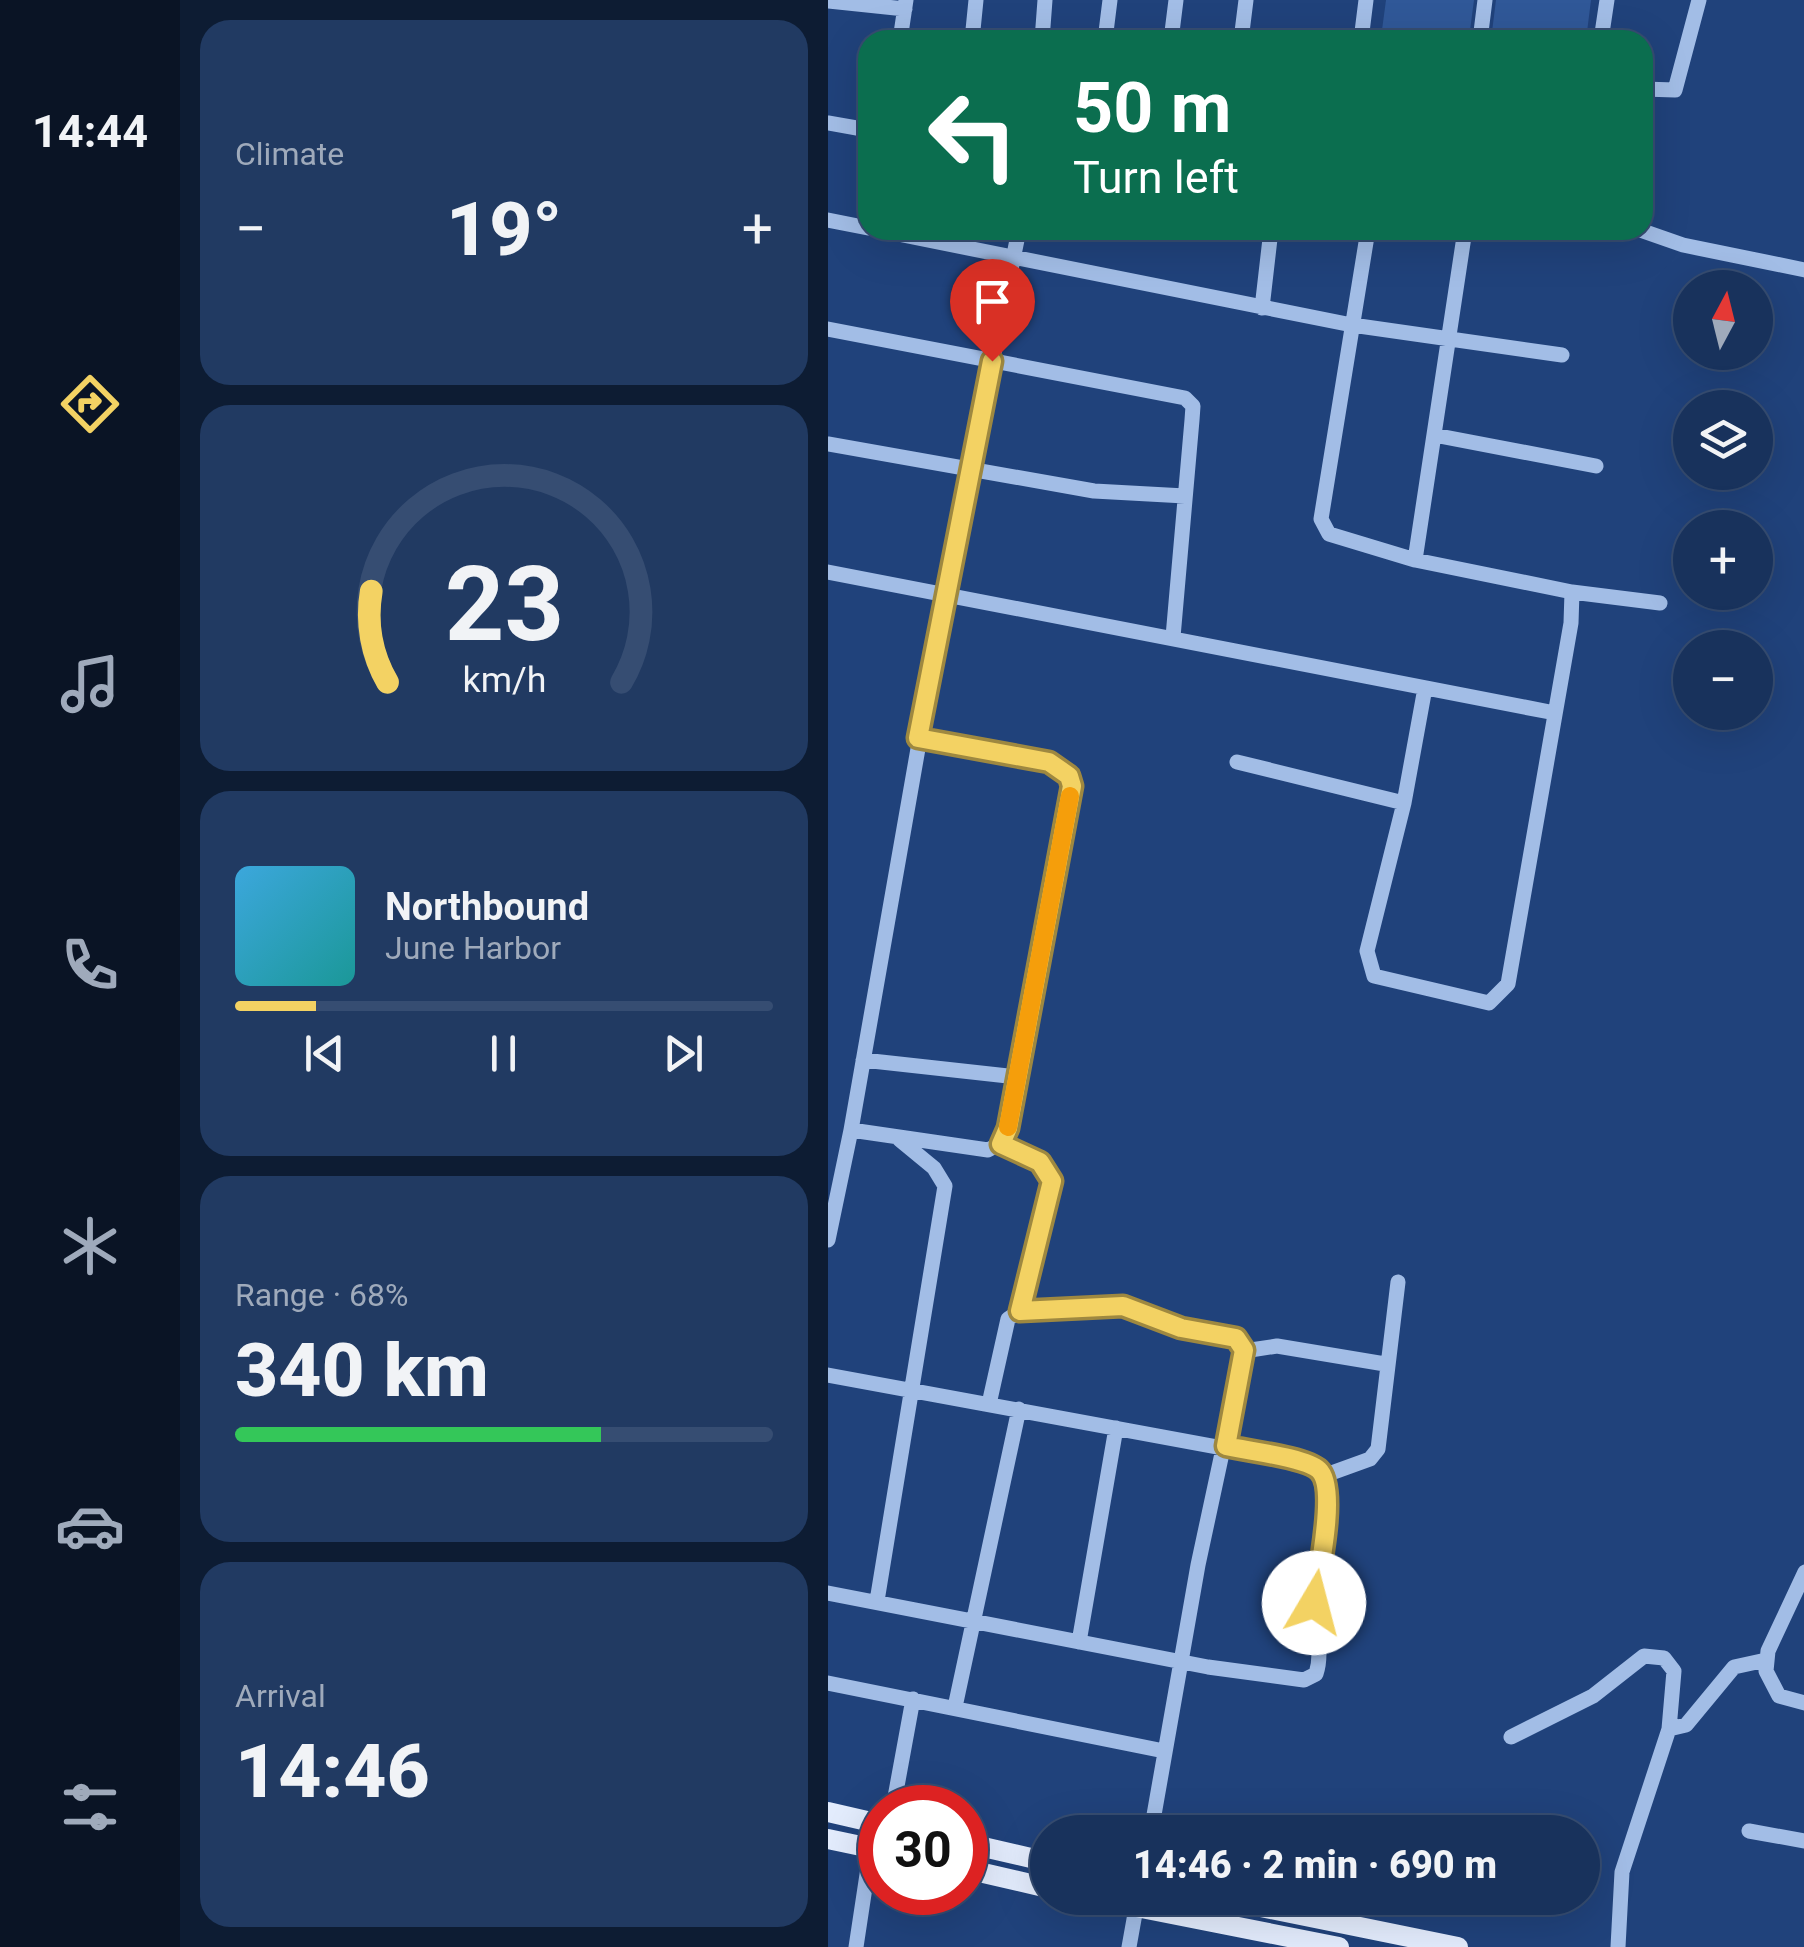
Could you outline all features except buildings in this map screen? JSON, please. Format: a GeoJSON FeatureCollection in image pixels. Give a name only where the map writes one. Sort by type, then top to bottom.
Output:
{"type":"FeatureCollection","features":[{"type":"Feature","properties":{"kind":"main road"},"geometry":{"type":"LineString","coordinates":[[828,1812],[858,1819]]}},
{"type":"Feature","properties":{"kind":"main road"},"geometry":{"type":"LineString","coordinates":[[828,1839],[858,1845]]}},
{"type":"Feature","properties":{"kind":"main road"},"geometry":{"type":"LineString","coordinates":[[988,1848],[1030,1858]]}},
{"type":"Feature","properties":{"kind":"main road"},"geometry":{"type":"LineString","coordinates":[[988,1874],[1030,1884]]}},
{"type":"Feature","properties":{"kind":"main road"},"geometry":{"type":"LineString","coordinates":[[1172,1915],[1339,1947]]}},
{"type":"Feature","properties":{"kind":"main road"},"geometry":{"type":"LineString","coordinates":[[1303,1915],[1458,1947]]}},
{"type":"Feature","properties":{"kind":"street"},"geometry":{"type":"LineString","coordinates":[[973,30],[976,0]]}},
{"type":"Feature","properties":{"kind":"street"},"geometry":{"type":"LineString","coordinates":[[1043,30],[1045,0]]}},
{"type":"Feature","properties":{"kind":"street"},"geometry":{"type":"LineString","coordinates":[[1107,30],[1110,0]]}},
{"type":"Feature","properties":{"kind":"street"},"geometry":{"type":"LineString","coordinates":[[1172,30],[1176,0]]}},
{"type":"Feature","properties":{"kind":"street"},"geometry":{"type":"LineString","coordinates":[[1243,30],[1246,0]]}},
{"type":"Feature","properties":{"kind":"street"},"geometry":{"type":"LineString","coordinates":[[1362,30],[1366,0]]}},
{"type":"Feature","properties":{"kind":"street"},"geometry":{"type":"LineString","coordinates":[[1481,30],[1485,0]]}},
{"type":"Feature","properties":{"kind":"street"},"geometry":{"type":"LineString","coordinates":[[1602,30],[1607,0]]}},
{"type":"Feature","properties":{"kind":"street"},"geometry":{"type":"LineString","coordinates":[[1653,89],[1675,90],[1699,0]]}},
{"type":"Feature","properties":{"kind":"street"},"geometry":{"type":"LineString","coordinates":[[828,1],[905,4],[901,30]]}},
{"type":"Feature","properties":{"kind":"street"},"geometry":{"type":"LineString","coordinates":[[828,124],[858,128]]}},
{"type":"Feature","properties":{"kind":"street"},"geometry":{"type":"LineString","coordinates":[[828,220],[858,226]]}},
{"type":"Feature","properties":{"kind":"street"},"geometry":{"type":"LineString","coordinates":[[1653,234],[1746,260],[1804,270]]}},
{"type":"Feature","properties":{"kind":"street"},"geometry":{"type":"LineString","coordinates":[[925,240],[1352,325],[1562,355]]}},
{"type":"Feature","properties":{"kind":"street"},"geometry":{"type":"LineString","coordinates":[[828,1240],[851,1130],[944,595],[1018,240]]}},
{"type":"Feature","properties":{"kind":"street"},"geometry":{"type":"LineString","coordinates":[[1262,308],[1269,240]]}},
{"type":"Feature","properties":{"kind":"street"},"geometry":{"type":"LineString","coordinates":[[1366,240],[1321,520],[1329,534],[1414,560],[1572,592],[1660,603]]}},
{"type":"Feature","properties":{"kind":"street"},"geometry":{"type":"LineString","coordinates":[[1414,560],[1464,240]]}},
{"type":"Feature","properties":{"kind":"street"},"geometry":{"type":"LineString","coordinates":[[828,329],[1185,398],[1192,406],[1172,637]]}},
{"type":"Feature","properties":{"kind":"street"},"geometry":{"type":"LineString","coordinates":[[1434,435],[1596,466]]}},
{"type":"Feature","properties":{"kind":"street"},"geometry":{"type":"LineString","coordinates":[[828,444],[1094,491],[1185,496]]}},
{"type":"Feature","properties":{"kind":"street"},"geometry":{"type":"LineString","coordinates":[[828,572],[1555,713]]}},
{"type":"Feature","properties":{"kind":"street"},"geometry":{"type":"LineString","coordinates":[[1425,688],[1404,803],[1367,950],[1369,967],[1374,976],[1488,1003],[1508,984],[1571,622],[1572,592]]}},
{"type":"Feature","properties":{"kind":"street"},"geometry":{"type":"LineString","coordinates":[[851,1130],[988,1150],[1001,1144],[1008,1128],[1064,834],[1072,786],[1069,776],[1049,762],[918,738]]}},
{"type":"Feature","properties":{"kind":"street"},"geometry":{"type":"LineString","coordinates":[[1237,762],[1404,803]]}},
{"type":"Feature","properties":{"kind":"street"},"geometry":{"type":"LineString","coordinates":[[863,1060],[1016,1077]]}},
{"type":"Feature","properties":{"kind":"street"},"geometry":{"type":"LineString","coordinates":[[877,1601],[946,1186],[934,1168],[897,1138]]}},
{"type":"Feature","properties":{"kind":"street"},"geometry":{"type":"LineString","coordinates":[[1001,1144],[1040,1162],[1052,1181],[1020,1311]]}},
{"type":"Feature","properties":{"kind":"street"},"geometry":{"type":"LineString","coordinates":[[1324,1476],[1370,1459],[1378,1450],[1385,1364],[1398,1282]]}},
{"type":"Feature","properties":{"kind":"street"},"geometry":{"type":"LineString","coordinates":[[989,1404],[1008,1319],[1020,1311],[1123,1306],[1181,1328],[1229,1335],[1244,1350],[1198,1565],[1154,1815]]}},
{"type":"Feature","properties":{"kind":"street"},"geometry":{"type":"LineString","coordinates":[[1244,1350],[1277,1346],[1385,1364]]}},
{"type":"Feature","properties":{"kind":"street"},"geometry":{"type":"LineString","coordinates":[[828,1375],[1304,1463],[1317,1467],[1324,1476],[1328,1497],[1314,1603],[1320,1663],[1316,1674],[1304,1680],[1182,1662],[828,1593]]}},
{"type":"Feature","properties":{"kind":"street"},"geometry":{"type":"LineString","coordinates":[[955,1708],[1019,1410]]}},
{"type":"Feature","properties":{"kind":"street"},"geometry":{"type":"LineString","coordinates":[[1078,1642],[1116,1428]]}},
{"type":"Feature","properties":{"kind":"street"},"geometry":{"type":"LineString","coordinates":[[1804,1572],[1766,1660],[1766,1671],[1779,1696],[1804,1703]]}},
{"type":"Feature","properties":{"kind":"street"},"geometry":{"type":"LineString","coordinates":[[1510,1737],[1593,1696],[1644,1656],[1664,1658],[1674,1671],[1670,1729],[1622,1872],[1618,1947]]}},
{"type":"Feature","properties":{"kind":"street"},"geometry":{"type":"LineString","coordinates":[[1670,1729],[1686,1725],[1734,1667],[1766,1660]]}},
{"type":"Feature","properties":{"kind":"street"},"geometry":{"type":"LineString","coordinates":[[828,1684],[1164,1751]]}},
{"type":"Feature","properties":{"kind":"street"},"geometry":{"type":"LineString","coordinates":[[897,1785],[913,1699]]}},
{"type":"Feature","properties":{"kind":"street"},"geometry":{"type":"LineString","coordinates":[[1749,1831],[1804,1840]]}},
{"type":"Feature","properties":{"kind":"street"},"geometry":{"type":"LineString","coordinates":[[856,1947],[863,1915]]}},
{"type":"Feature","properties":{"kind":"street"},"geometry":{"type":"LineString","coordinates":[[1129,1947],[1135,1915]]}},
{"type":"Feature","properties":{"kind":"slow traffic"},"geometry":{"type":"LineString","coordinates":[[1008,1127],[1070,796]]}},
{"type":"Feature","properties":{"kind":"route"},"geometry":{"type":"LineString","coordinates":[[992,361],[918,738],[1049,762],[1069,776],[1072,786],[1008,1128],[1001,1144],[1040,1162],[1052,1181],[1020,1311],[1116,1305],[1181,1328],[1236,1338],[1244,1350],[1226,1446],[1304,1463],[1317,1467],[1324,1476],[1328,1497],[1314,1603]]}}]}
